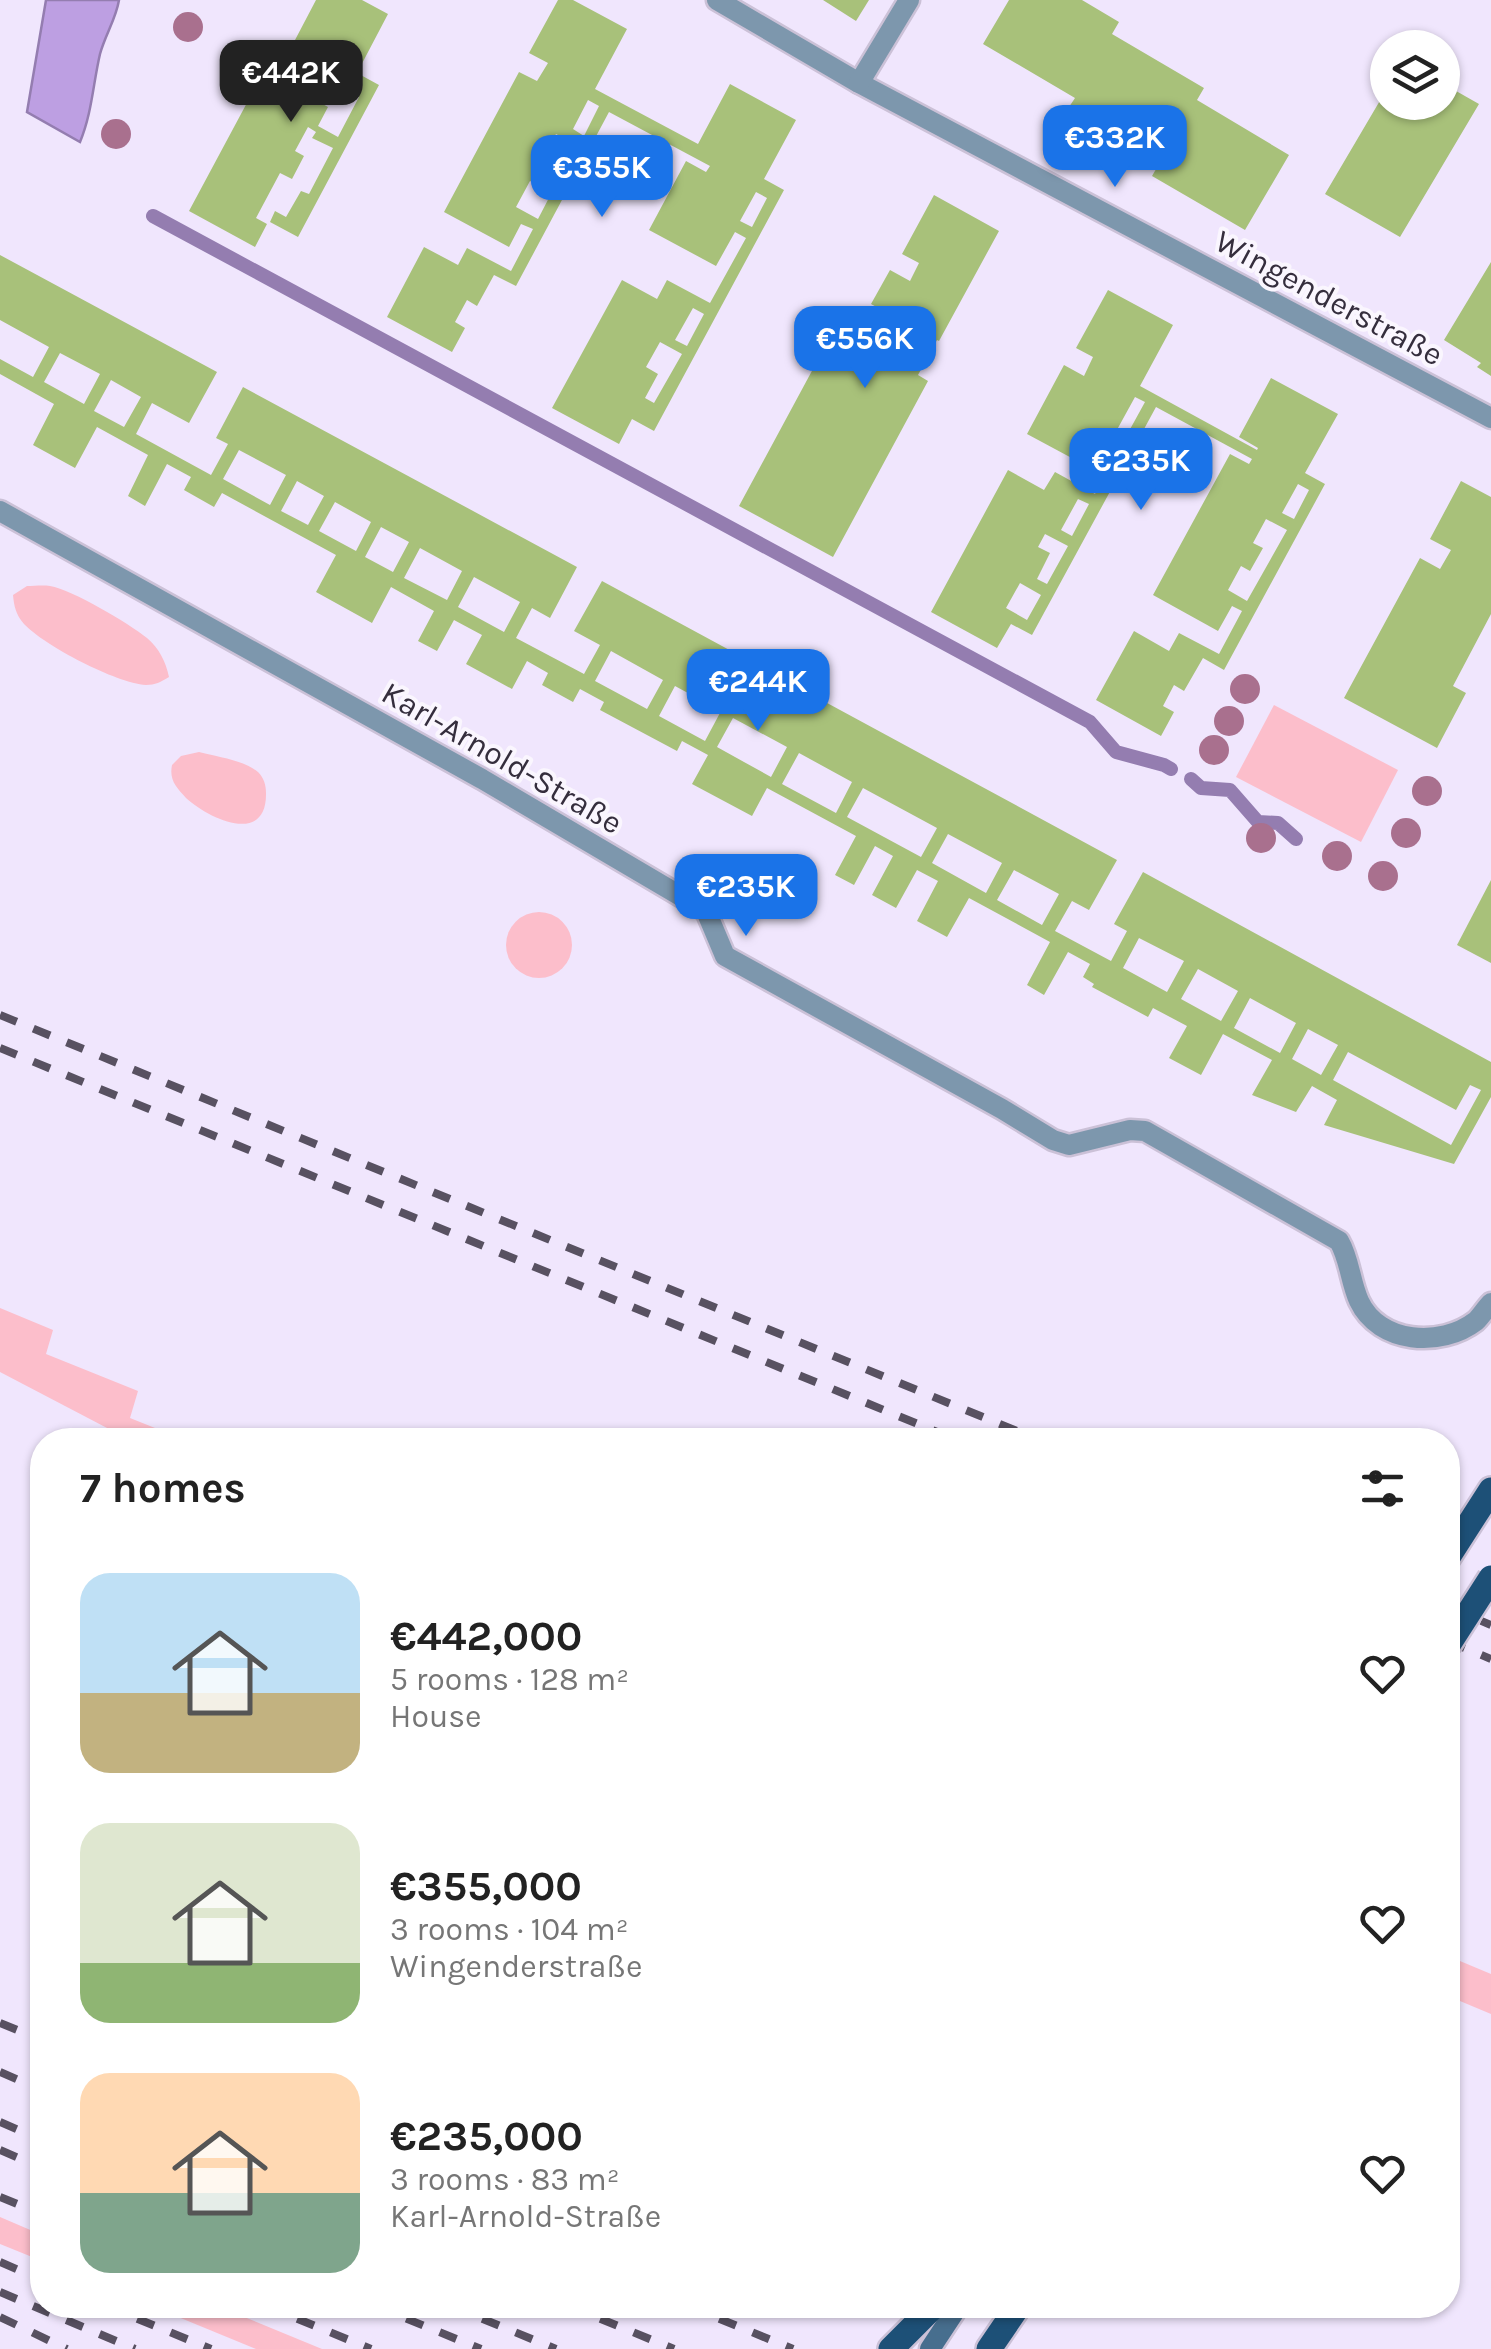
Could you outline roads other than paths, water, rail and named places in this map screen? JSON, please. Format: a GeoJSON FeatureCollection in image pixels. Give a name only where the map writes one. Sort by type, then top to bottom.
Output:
{"type":"FeatureCollection","features":[{"type":"Feature","properties":{"kind":"main road"},"geometry":{"type":"LineString","coordinates":[[1460,1538],[1491,1490]]}},
{"type":"Feature","properties":{"kind":"main road"},"geometry":{"type":"LineString","coordinates":[[1460,1626],[1491,1578]]}},
{"type":"Feature","properties":{"kind":"main road"},"geometry":{"type":"LineString","coordinates":[[891,2349],[921,2318]]}},
{"type":"Feature","properties":{"kind":"main road"},"geometry":{"type":"LineString","coordinates":[[930,2349],[950,2318]]}},
{"type":"Feature","properties":{"kind":"main road"},"geometry":{"type":"LineString","coordinates":[[990,2349],[1010,2318]]}},
{"type":"Feature","properties":{"kind":"street","name":"Wingenderstraße"},"geometry":{"type":"LineString","coordinates":[[717,0],[859,83],[1491,418]]}},
{"type":"Feature","properties":{"kind":"street"},"geometry":{"type":"LineString","coordinates":[[859,83],[910,0]]}},
{"type":"Feature","properties":{"kind":"street","name":"Karl-Arnold-Straße"},"geometry":{"type":"LineString","coordinates":[[0,511],[482,779],[706,911],[724,956],[1053,1140],[1070,1145],[1130,1130],[1144,1131],[1338,1241],[1346,1254],[1359,1300],[1372,1320],[1395,1333],[1420,1339],[1447,1335],[1476,1320],[1491,1302]]}},
{"type":"Feature","properties":{"kind":"waterway"},"geometry":{"type":"LineString","coordinates":[[153,216],[1090,722],[1116,752],[1171,769]]}},
{"type":"Feature","properties":{"kind":"waterway"},"geometry":{"type":"LineString","coordinates":[[1191,779],[1201,788],[1230,790],[1258,822],[1278,823],[1296,839]]}},
{"type":"Feature","properties":{"kind":"railway"},"geometry":{"type":"LineString","coordinates":[[0,1015],[1010,1428]]}},
{"type":"Feature","properties":{"kind":"railway"},"geometry":{"type":"LineString","coordinates":[[0,1048],[928,1428]]}},
{"type":"Feature","properties":{"kind":"railway"},"geometry":{"type":"LineString","coordinates":[[1460,1612],[1491,1625]]}},
{"type":"Feature","properties":{"kind":"railway"},"geometry":{"type":"LineString","coordinates":[[1460,1646],[1491,1659]]}},
{"type":"Feature","properties":{"kind":"railway"},"geometry":{"type":"LineString","coordinates":[[0,2023],[30,2035]]}},
{"type":"Feature","properties":{"kind":"railway"},"geometry":{"type":"LineString","coordinates":[[0,2072],[30,2085]]}},
{"type":"Feature","properties":{"kind":"railway"},"geometry":{"type":"LineString","coordinates":[[0,2122],[30,2135]]}},
{"type":"Feature","properties":{"kind":"railway"},"geometry":{"type":"LineString","coordinates":[[0,2150],[30,2163]]}},
{"type":"Feature","properties":{"kind":"railway"},"geometry":{"type":"LineString","coordinates":[[0,2197],[30,2209]]}},
{"type":"Feature","properties":{"kind":"railway"},"geometry":{"type":"LineString","coordinates":[[0,2262],[30,2275]]}},
{"type":"Feature","properties":{"kind":"railway"},"geometry":{"type":"LineString","coordinates":[[0,2292],[30,2305]]}},
{"type":"Feature","properties":{"kind":"railway"},"geometry":{"type":"LineString","coordinates":[[0,2317],[67,2349]]}},
{"type":"Feature","properties":{"kind":"railway"},"geometry":{"type":"LineString","coordinates":[[62,2318],[135,2349]]}},
{"type":"Feature","properties":{"kind":"railway"},"geometry":{"type":"LineString","coordinates":[[136,2318],[211,2349]]}},
{"type":"Feature","properties":{"kind":"railway"},"geometry":{"type":"LineString","coordinates":[[296,2318],[371,2349]]}},
{"type":"Feature","properties":{"kind":"railway"},"geometry":{"type":"LineString","coordinates":[[405,2318],[481,2349]]}},
{"type":"Feature","properties":{"kind":"railway"},"geometry":{"type":"LineString","coordinates":[[481,2318],[556,2349]]}},
{"type":"Feature","properties":{"kind":"railway"},"geometry":{"type":"LineString","coordinates":[[599,2318],[674,2349]]}},
{"type":"Feature","properties":{"kind":"railway"},"geometry":{"type":"LineString","coordinates":[[718,2318],[793,2349]]}}]}
